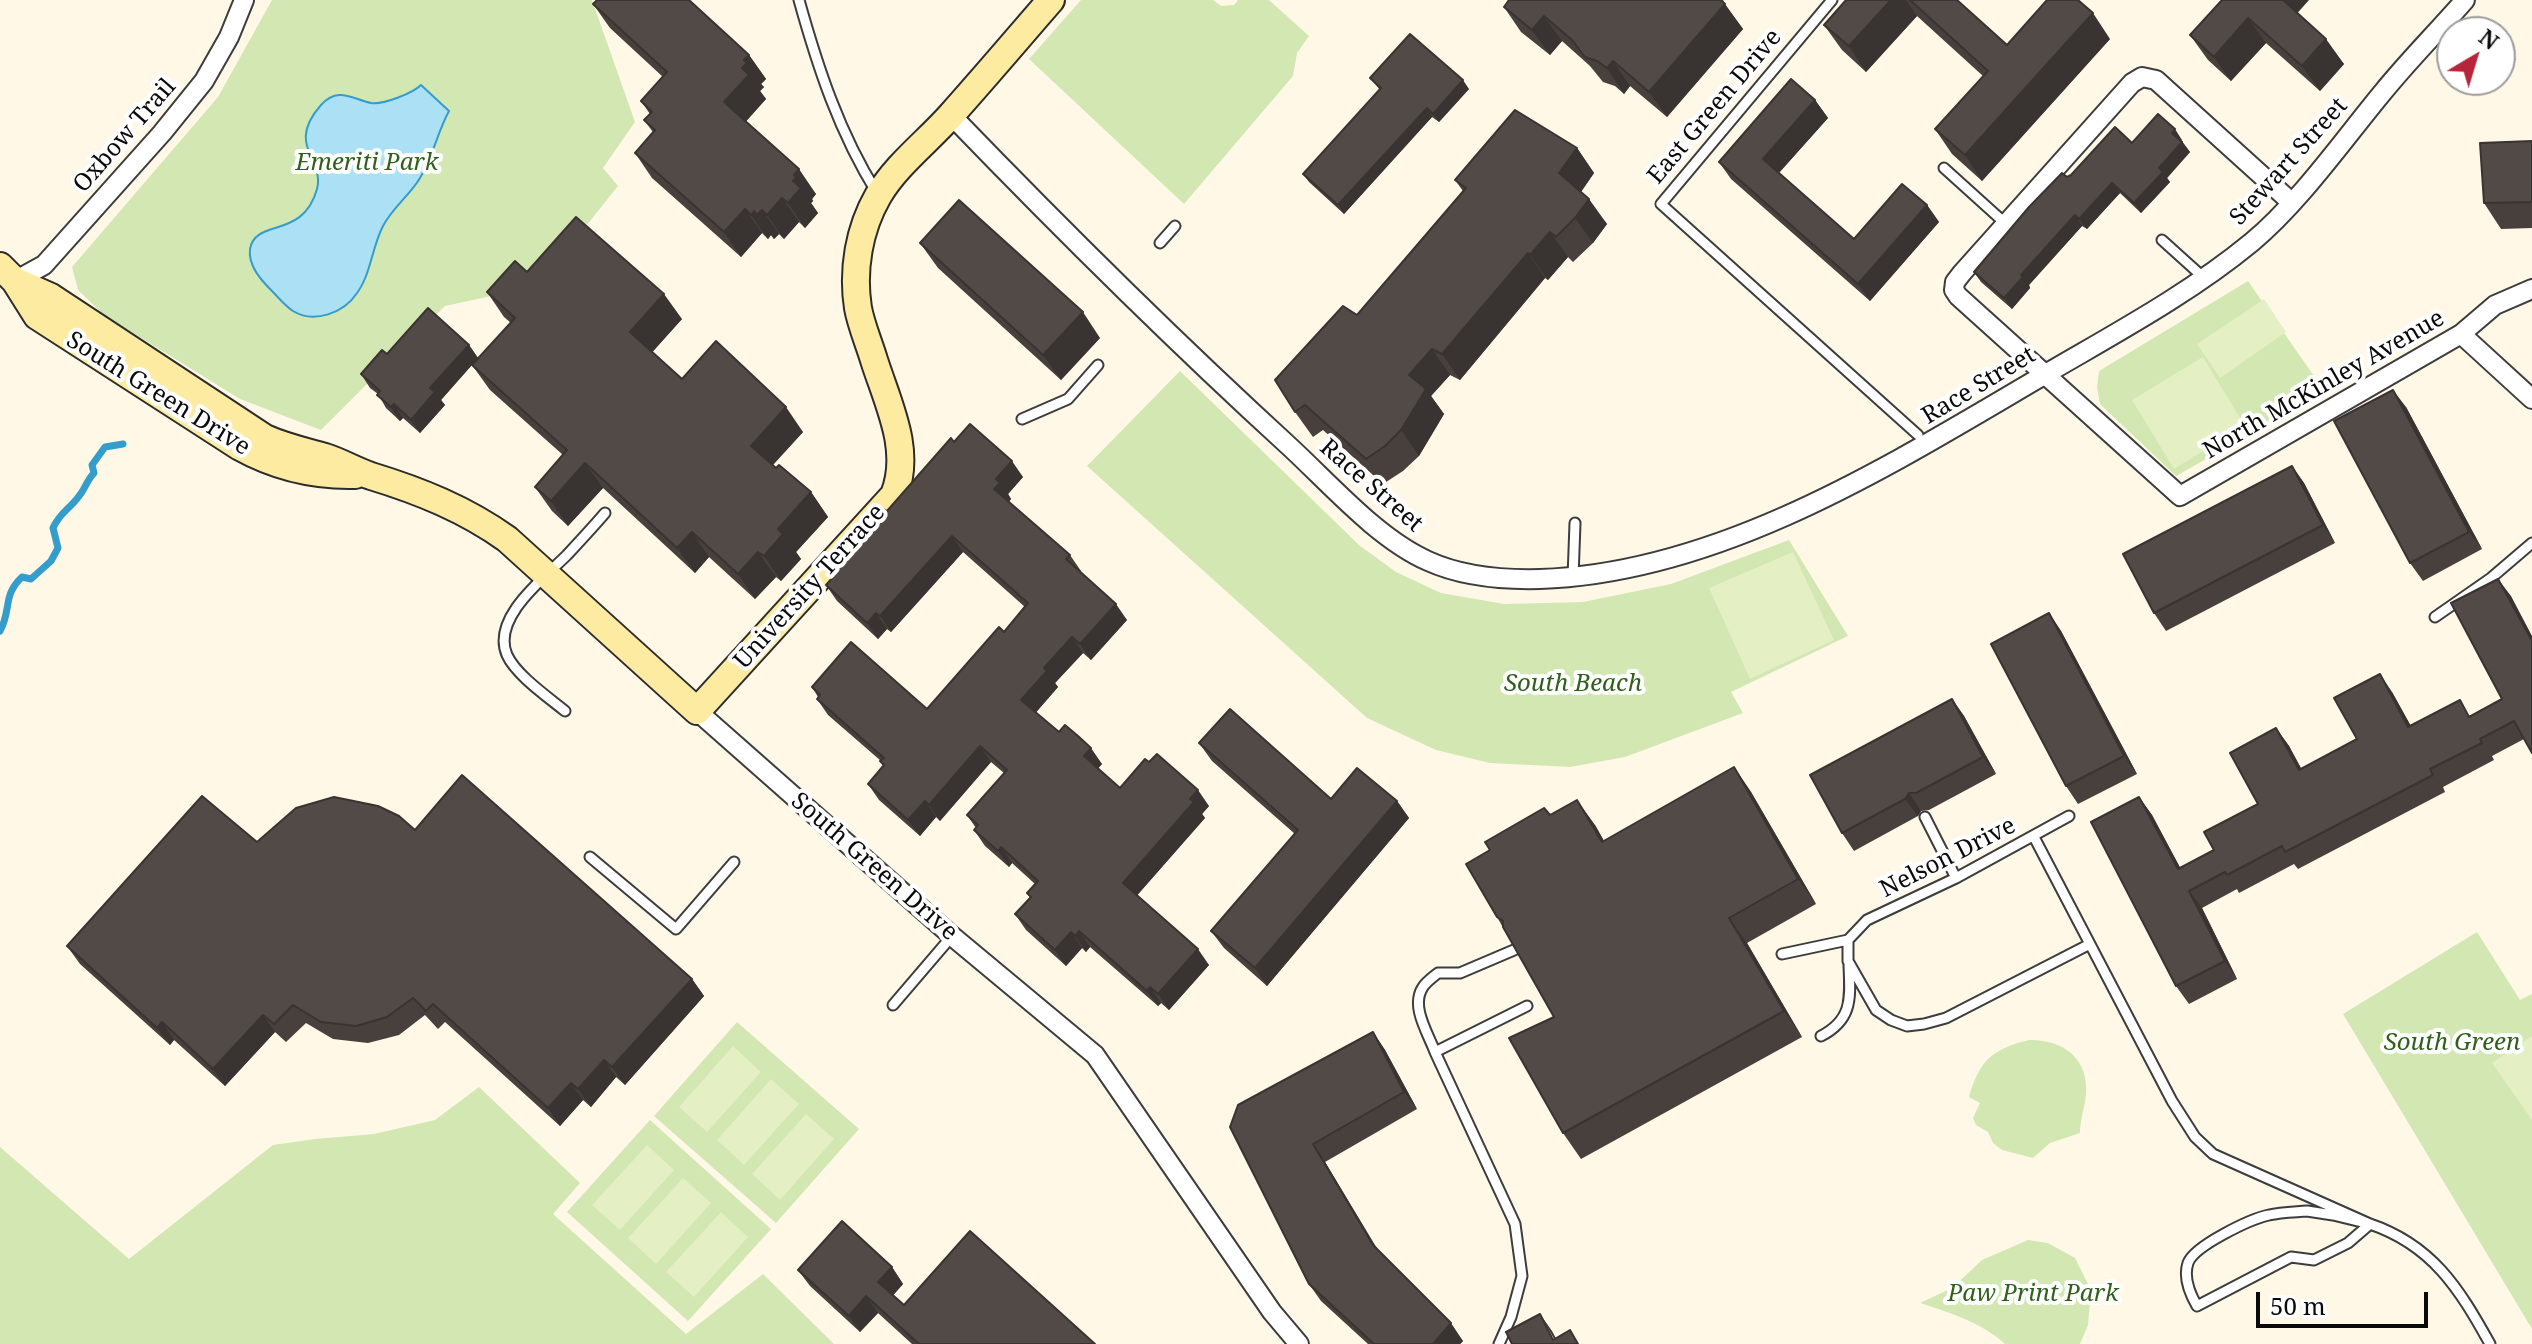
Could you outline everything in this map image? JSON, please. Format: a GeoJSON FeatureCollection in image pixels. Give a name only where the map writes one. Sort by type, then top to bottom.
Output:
{"type":"FeatureCollection","features":[{"type":"Feature","properties":{"kind":"street","name":"Oxbow Trail"},"geometry":{"type":"LineString","coordinates":[[8,274],[44,265],[187,102],[204,81],[223,48],[244,0]]}},
{"type":"Feature","properties":{"kind":"street","name":"University Terrace"},"geometry":{"type":"LineString","coordinates":[[697,711],[894,495],[901,466],[900,440],[858,309],[860,239],[878,196],[903,164],[951,115],[1051,0]]}},
{"type":"Feature","properties":{"kind":"street","name":"Stewart Street"},"geometry":{"type":"LineString","coordinates":[[2082,353],[2203,277],[2255,239],[2291,202],[2387,86],[2465,0]]}},
{"type":"Feature","properties":{"kind":"street"},"geometry":{"type":"LineString","coordinates":[[2045,374],[1958,296],[1954,290],[1956,280],[2132,83],[2142,77],[2156,80],[2291,202]]}},
{"type":"Feature","properties":{"kind":"street","name":"Race Street"},"geometry":{"type":"LineString","coordinates":[[951,115],[1175,339],[1395,542],[1433,564],[1474,575],[1513,580],[1573,578],[1669,559],[1754,529],[1925,446],[2082,353]]}},
{"type":"Feature","properties":{"kind":"street","name":"South Green Drive"},"geometry":{"type":"LineString","coordinates":[[8,274],[51,297],[265,438],[399,483],[464,511],[507,539],[952,936],[1095,1055],[1272,1312],[1299,1344]]}},
{"type":"Feature","properties":{"kind":"street","name":"North McKinley Avenue"},"geometry":{"type":"LineString","coordinates":[[2045,374],[2180,496],[2461,334],[2495,305],[2532,289]]}},
{"type":"Feature","properties":{"kind":"street"},"geometry":{"type":"LineString","coordinates":[[2461,334],[2532,399]]}},
{"type":"Feature","properties":{"kind":"lane"},"geometry":{"type":"LineString","coordinates":[[799,0],[828,95],[850,146],[878,196]]}},
{"type":"Feature","properties":{"kind":"lane","name":"East Green Drive"},"geometry":{"type":"LineString","coordinates":[[1832,0],[1661,204],[1918,435]]}},
{"type":"Feature","properties":{"kind":"lane"},"geometry":{"type":"LineString","coordinates":[[1944,168],[2006,224]]}},
{"type":"Feature","properties":{"kind":"lane"},"geometry":{"type":"LineString","coordinates":[[1160,243],[1175,226]]}},
{"type":"Feature","properties":{"kind":"lane"},"geometry":{"type":"LineString","coordinates":[[2162,240],[2203,277]]}},
{"type":"Feature","properties":{"kind":"lane"},"geometry":{"type":"LineString","coordinates":[[1022,419],[1068,399],[1098,365]]}},
{"type":"Feature","properties":{"kind":"lane"},"geometry":{"type":"LineString","coordinates":[[565,711],[512,664],[505,653],[503,638],[514,612],[545,574],[605,513]]}},
{"type":"Feature","properties":{"kind":"lane"},"geometry":{"type":"LineString","coordinates":[[1573,578],[1575,523]]}},
{"type":"Feature","properties":{"kind":"lane"},"geometry":{"type":"LineString","coordinates":[[2435,617],[2491,578],[2532,543]]}},
{"type":"Feature","properties":{"kind":"lane","name":"Nelson Drive"},"geometry":{"type":"LineString","coordinates":[[1782,954],[1848,940],[1867,920],[1956,878],[2069,816]]}},
{"type":"Feature","properties":{"kind":"lane"},"geometry":{"type":"LineString","coordinates":[[1925,817],[1956,878]]}},
{"type":"Feature","properties":{"kind":"lane"},"geometry":{"type":"LineString","coordinates":[[2034,837],[2172,1101],[2195,1137],[2213,1154],[2396,1233],[2425,1254],[2454,1285],[2490,1344]]}},
{"type":"Feature","properties":{"kind":"lane"},"geometry":{"type":"LineString","coordinates":[[590,857],[676,929],[734,862]]}},
{"type":"Feature","properties":{"kind":"lane"},"geometry":{"type":"LineString","coordinates":[[893,1005],[952,936]]}},
{"type":"Feature","properties":{"kind":"lane"},"geometry":{"type":"LineString","coordinates":[[1821,1036],[1844,1018],[1850,1002],[1848,940]]}},
{"type":"Feature","properties":{"kind":"lane"},"geometry":{"type":"LineString","coordinates":[[1848,961],[1876,1010],[1907,1026],[1946,1018],[2090,944]]}},
{"type":"Feature","properties":{"kind":"lane"},"geometry":{"type":"LineString","coordinates":[[1499,1344],[1511,1317],[1522,1276],[1515,1224],[1435,1052],[1417,1001],[1422,988],[1438,973],[1460,973],[1514,950]]}},
{"type":"Feature","properties":{"kind":"lane"},"geometry":{"type":"LineString","coordinates":[[1435,1052],[1527,1006]]}},
{"type":"Feature","properties":{"kind":"lane"},"geometry":{"type":"LineString","coordinates":[[2307,1211],[2370,1224],[2348,1243],[2314,1260],[2291,1257],[2197,1306],[2189,1293],[2186,1277],[2188,1262],[2197,1251],[2244,1224],[2268,1215],[2307,1211]]}},
{"type":"Feature","properties":{"kind":"green space","name":"Emeriti Park"},"geometry":{"type":"Polygon","coordinates":[[[272,0],[592,0],[635,122],[603,168],[618,186],[538,286],[445,306],[321,430],[240,399],[104,315],[78,290],[72,267],[218,97],[272,0]]]}},
{"type":"Feature","properties":{"kind":"green space"},"geometry":{"type":"Polygon","coordinates":[[[1081,0],[1213,0],[1221,6],[1234,5],[1238,0],[1269,0],[1309,36],[1297,53],[1293,76],[1184,204],[1029,59],[1081,0]]]}},
{"type":"Feature","properties":{"kind":"green space"},"geometry":{"type":"Polygon","coordinates":[[[2248,281],[2325,392],[2176,476],[2100,404],[2097,387],[2099,371],[2248,281]]]}},
{"type":"Feature","properties":{"kind":"green space"},"geometry":{"type":"Polygon","coordinates":[[[2264,299],[2286,332],[2220,378],[2197,344],[2264,299]]]}},
{"type":"Feature","properties":{"kind":"green space"},"geometry":{"type":"Polygon","coordinates":[[[2203,357],[2245,426],[2174,469],[2132,400],[2203,357]]]}},
{"type":"Feature","properties":{"kind":"green space","name":"South Beach"},"geometry":{"type":"Polygon","coordinates":[[[1180,371],[1359,545],[1396,572],[1441,593],[1504,604],[1583,602],[1671,584],[1789,540],[1848,636],[1731,692],[1743,713],[1625,757],[1570,767],[1490,763],[1436,750],[1367,718],[1087,466],[1180,371]]]}},
{"type":"Feature","properties":{"kind":"green space"},"geometry":{"type":"Polygon","coordinates":[[[1793,552],[1834,640],[1750,679],[1709,588],[1793,552]]]}},
{"type":"Feature","properties":{"kind":"green space","name":"South Green"},"geometry":{"type":"Polygon","coordinates":[[[2477,932],[2520,1000],[2532,994],[2532,1329],[2343,1014],[2477,932]]]}},
{"type":"Feature","properties":{"kind":"green space"},"geometry":{"type":"Polygon","coordinates":[[[737,1022],[859,1129],[776,1223],[654,1116],[737,1022]]]}},
{"type":"Feature","properties":{"kind":"green space"},"geometry":{"type":"Polygon","coordinates":[[[2532,1036],[2532,1120],[2492,1063],[2532,1036]]]}},
{"type":"Feature","properties":{"kind":"green space"},"geometry":{"type":"Polygon","coordinates":[[[2029,1040],[2052,1043],[2071,1053],[2083,1070],[2086,1081],[2080,1133],[2050,1143],[2033,1158],[2002,1150],[1993,1143],[1988,1132],[1976,1125],[1973,1118],[1980,1103],[1969,1097],[1977,1074],[1989,1058],[1996,1052],[2029,1040]]]}},
{"type":"Feature","properties":{"kind":"green space"},"geometry":{"type":"Polygon","coordinates":[[[733,1046],[761,1072],[707,1132],[679,1107],[733,1046]]]}},
{"type":"Feature","properties":{"kind":"green space"},"geometry":{"type":"Polygon","coordinates":[[[771,1079],[799,1104],[744,1165],[717,1140],[771,1079]]]}},
{"type":"Feature","properties":{"kind":"green space"},"geometry":{"type":"Polygon","coordinates":[[[479,1087],[580,1183],[553,1214],[686,1334],[763,1274],[834,1344],[0,1344],[0,1147],[129,1259],[273,1145],[374,1134],[435,1120],[479,1087]]]}},
{"type":"Feature","properties":{"kind":"green space"},"geometry":{"type":"Polygon","coordinates":[[[806,1114],[834,1139],[780,1200],[752,1174],[806,1114]]]}},
{"type":"Feature","properties":{"kind":"green space"},"geometry":{"type":"Polygon","coordinates":[[[650,1120],[771,1229],[688,1321],[567,1212],[650,1120]]]}},
{"type":"Feature","properties":{"kind":"green space"},"geometry":{"type":"Polygon","coordinates":[[[647,1145],[674,1170],[620,1230],[592,1205],[647,1145]]]}},
{"type":"Feature","properties":{"kind":"green space"},"geometry":{"type":"Polygon","coordinates":[[[683,1178],[711,1203],[656,1264],[628,1238],[683,1178]]]}},
{"type":"Feature","properties":{"kind":"green space"},"geometry":{"type":"Polygon","coordinates":[[[721,1212],[748,1237],[694,1297],[666,1272],[721,1212]]]}},
{"type":"Feature","properties":{"kind":"green space","name":"Paw Print Park"},"geometry":{"type":"Polygon","coordinates":[[[2028,1240],[2048,1243],[2075,1258],[2091,1290],[2088,1325],[2080,1344],[2005,1344],[1975,1324],[1920,1303],[1952,1288],[1982,1260],[2028,1240]]]}},
{"type":"Feature","properties":{"kind":"water"},"geometry":{"type":"Polygon","coordinates":[[[421,85],[449,111],[420,178],[383,226],[362,286],[337,311],[310,316],[293,311],[259,276],[251,261],[250,249],[261,234],[291,222],[310,205],[318,178],[306,142],[311,119],[321,105],[333,96],[345,95],[376,103],[398,98],[421,85]]]}},
{"type":"Feature","properties":{"kind":"building"},"geometry":{"type":"Polygon","coordinates":[[[597,0],[689,0],[749,55],[742,68],[749,75],[724,102],[799,169],[793,181],[801,188],[788,203],[782,198],[767,215],[762,210],[757,215],[754,211],[751,215],[745,209],[724,232],[635,153],[655,130],[644,120],[652,112],[641,101],[667,72],[593,4],[597,0]]]}},
{"type":"Feature","properties":{"kind":"building"},"geometry":{"type":"Polygon","coordinates":[[[1509,0],[1721,0],[1725,4],[1649,92],[1613,61],[1607,68],[1585,57],[1572,40],[1544,16],[1532,30],[1504,7],[1509,0]]]}},
{"type":"Feature","properties":{"kind":"building"},"geometry":{"type":"Polygon","coordinates":[[[1846,0],[1891,0],[1849,46],[1824,25],[1846,0]]]}},
{"type":"Feature","properties":{"kind":"building"},"geometry":{"type":"Polygon","coordinates":[[[1910,0],[1957,0],[2007,45],[2047,0],[2078,0],[2093,13],[1965,155],[1935,129],[1988,71],[1910,0]]]}},
{"type":"Feature","properties":{"kind":"building"},"geometry":{"type":"Polygon","coordinates":[[[2222,0],[2283,0],[2326,39],[2302,66],[2248,18],[2214,57],[2190,35],[2222,0]]]}},
{"type":"Feature","properties":{"kind":"building"},"geometry":{"type":"Polygon","coordinates":[[[1410,34],[1463,80],[1433,114],[1427,108],[1338,205],[1303,174],[1381,88],[1370,78],[1410,34]]]}},
{"type":"Feature","properties":{"kind":"building"},"geometry":{"type":"Polygon","coordinates":[[[1791,79],[1815,100],[1763,159],[1854,239],[1902,184],[1927,205],[1858,284],[1719,162],[1791,79]]]}},
{"type":"Feature","properties":{"kind":"building"},"geometry":{"type":"Polygon","coordinates":[[[1515,110],[1577,148],[1559,173],[1589,199],[1556,237],[1550,232],[1530,255],[1528,253],[1442,354],[1432,349],[1409,375],[1426,389],[1401,430],[1366,459],[1305,405],[1295,412],[1275,380],[1343,306],[1357,315],[1466,188],[1455,180],[1515,110]]]}},
{"type":"Feature","properties":{"kind":"building"},"geometry":{"type":"Polygon","coordinates":[[[2158,114],[2175,129],[2172,133],[2182,142],[2159,168],[2163,172],[2134,203],[2112,183],[2079,219],[2075,215],[2004,298],[1974,272],[2062,173],[2067,177],[2071,175],[2115,127],[2132,143],[2158,114]]]}},
{"type":"Feature","properties":{"kind":"building"},"geometry":{"type":"Polygon","coordinates":[[[2532,141],[2532,202],[2484,203],[2480,143],[2532,141]]]}},
{"type":"Feature","properties":{"kind":"building"},"geometry":{"type":"Polygon","coordinates":[[[959,200],[1083,312],[1043,355],[920,243],[959,200]]]}},
{"type":"Feature","properties":{"kind":"building"},"geometry":{"type":"Polygon","coordinates":[[[576,217],[664,294],[630,332],[682,379],[716,341],[786,407],[751,446],[811,492],[778,529],[783,534],[764,556],[758,552],[738,574],[692,532],[677,548],[585,463],[551,501],[535,487],[567,450],[472,365],[515,318],[487,292],[515,261],[527,272],[576,217]]]}},
{"type":"Feature","properties":{"kind":"building"},"geometry":{"type":"Polygon","coordinates":[[[428,308],[469,345],[430,388],[435,392],[411,420],[394,404],[391,407],[377,395],[380,391],[361,374],[382,350],[387,354],[428,308]]]}},
{"type":"Feature","properties":{"kind":"building"},"geometry":{"type":"Polygon","coordinates":[[[2393,390],[2469,532],[2410,563],[2334,421],[2393,390]]]}},
{"type":"Feature","properties":{"kind":"building"},"geometry":{"type":"Polygon","coordinates":[[[970,424],[1012,461],[996,479],[1000,483],[994,489],[1070,555],[1066,559],[1116,604],[1080,644],[1072,637],[1021,700],[1059,732],[1065,725],[1078,736],[1091,748],[1084,756],[1120,788],[1145,759],[1149,762],[1157,754],[1198,790],[1190,799],[1194,802],[1123,883],[1198,949],[1158,994],[1150,987],[1147,991],[1079,931],[1075,936],[1071,932],[1055,950],[1015,914],[1031,897],[1027,893],[1038,881],[1001,847],[998,851],[974,830],[978,825],[967,815],[1007,770],[980,746],[929,805],[925,801],[908,820],[868,784],[884,765],[880,761],[884,758],[817,699],[820,695],[812,687],[851,642],[927,709],[999,627],[1004,632],[1028,603],[952,536],[880,616],[876,613],[867,623],[826,585],[833,577],[830,574],[883,509],[887,511],[951,438],[954,442],[970,424]]]}},
{"type":"Feature","properties":{"kind":"building"},"geometry":{"type":"Polygon","coordinates":[[[2292,466],[2323,525],[2154,613],[2123,554],[2292,466]]]}},
{"type":"Feature","properties":{"kind":"building"},"geometry":{"type":"Polygon","coordinates":[[[2498,579],[2532,641],[2532,753],[2514,721],[2480,739],[2482,743],[2430,769],[2433,775],[2285,852],[2282,846],[2189,891],[2225,961],[2176,986],[2091,822],[2139,797],[2178,869],[2214,850],[2204,832],[2258,804],[2230,753],[2276,728],[2299,770],[2357,739],[2334,698],[2380,674],[2408,727],[2460,700],[2469,717],[2502,699],[2451,603],[2498,579]]]}},
{"type":"Feature","properties":{"kind":"building"},"geometry":{"type":"Polygon","coordinates":[[[2049,613],[2124,756],[2066,786],[1991,644],[2049,613]]]}},
{"type":"Feature","properties":{"kind":"building"},"geometry":{"type":"Polygon","coordinates":[[[1952,699],[1983,757],[1916,793],[1909,793],[1905,799],[1842,833],[1810,775],[1952,699]]]}},
{"type":"Feature","properties":{"kind":"building"},"geometry":{"type":"Polygon","coordinates":[[[1230,709],[1331,799],[1357,768],[1397,801],[1255,968],[1211,931],[1298,830],[1199,743],[1230,709]]]}},
{"type":"Feature","properties":{"kind":"building"},"geometry":{"type":"Polygon","coordinates":[[[1734,767],[1798,879],[1729,918],[1784,1011],[1563,1133],[1509,1038],[1554,1017],[1503,927],[1503,921],[1497,917],[1466,864],[1490,850],[1485,842],[1544,808],[1550,815],[1577,800],[1602,842],[1734,767]]]}},
{"type":"Feature","properties":{"kind":"building"},"geometry":{"type":"Polygon","coordinates":[[[462,775],[692,979],[612,1067],[604,1060],[578,1089],[571,1083],[548,1108],[433,1004],[426,1011],[413,998],[387,1017],[356,1026],[321,1022],[293,1005],[274,1024],[263,1015],[213,1069],[162,1022],[157,1028],[67,946],[202,796],[257,842],[296,808],[334,797],[378,806],[399,816],[415,830],[462,775]]]}},
{"type":"Feature","properties":{"kind":"building"},"geometry":{"type":"Polygon","coordinates":[[[1373,1032],[1404,1092],[1313,1144],[1373,1245],[1451,1323],[1433,1344],[1374,1344],[1309,1284],[1230,1127],[1238,1105],[1373,1032]]]}},
{"type":"Feature","properties":{"kind":"building"},"geometry":{"type":"Polygon","coordinates":[[[842,1221],[892,1267],[878,1282],[904,1305],[970,1231],[1095,1344],[919,1344],[866,1296],[849,1316],[798,1270],[842,1221]]]}},
{"type":"Feature","properties":{"kind":"building"},"geometry":{"type":"Polygon","coordinates":[[[1540,1314],[1553,1340],[1570,1330],[1578,1344],[1512,1344],[1506,1332],[1540,1314]]]}},
{"type":"Feature","properties":{"kind":"waterway"},"geometry":{"type":"LineString","coordinates":[[0,631],[9,597],[16,584],[22,577],[31,579],[51,561],[58,548],[53,528],[94,473],[92,465],[105,447],[123,444]]}}]}
